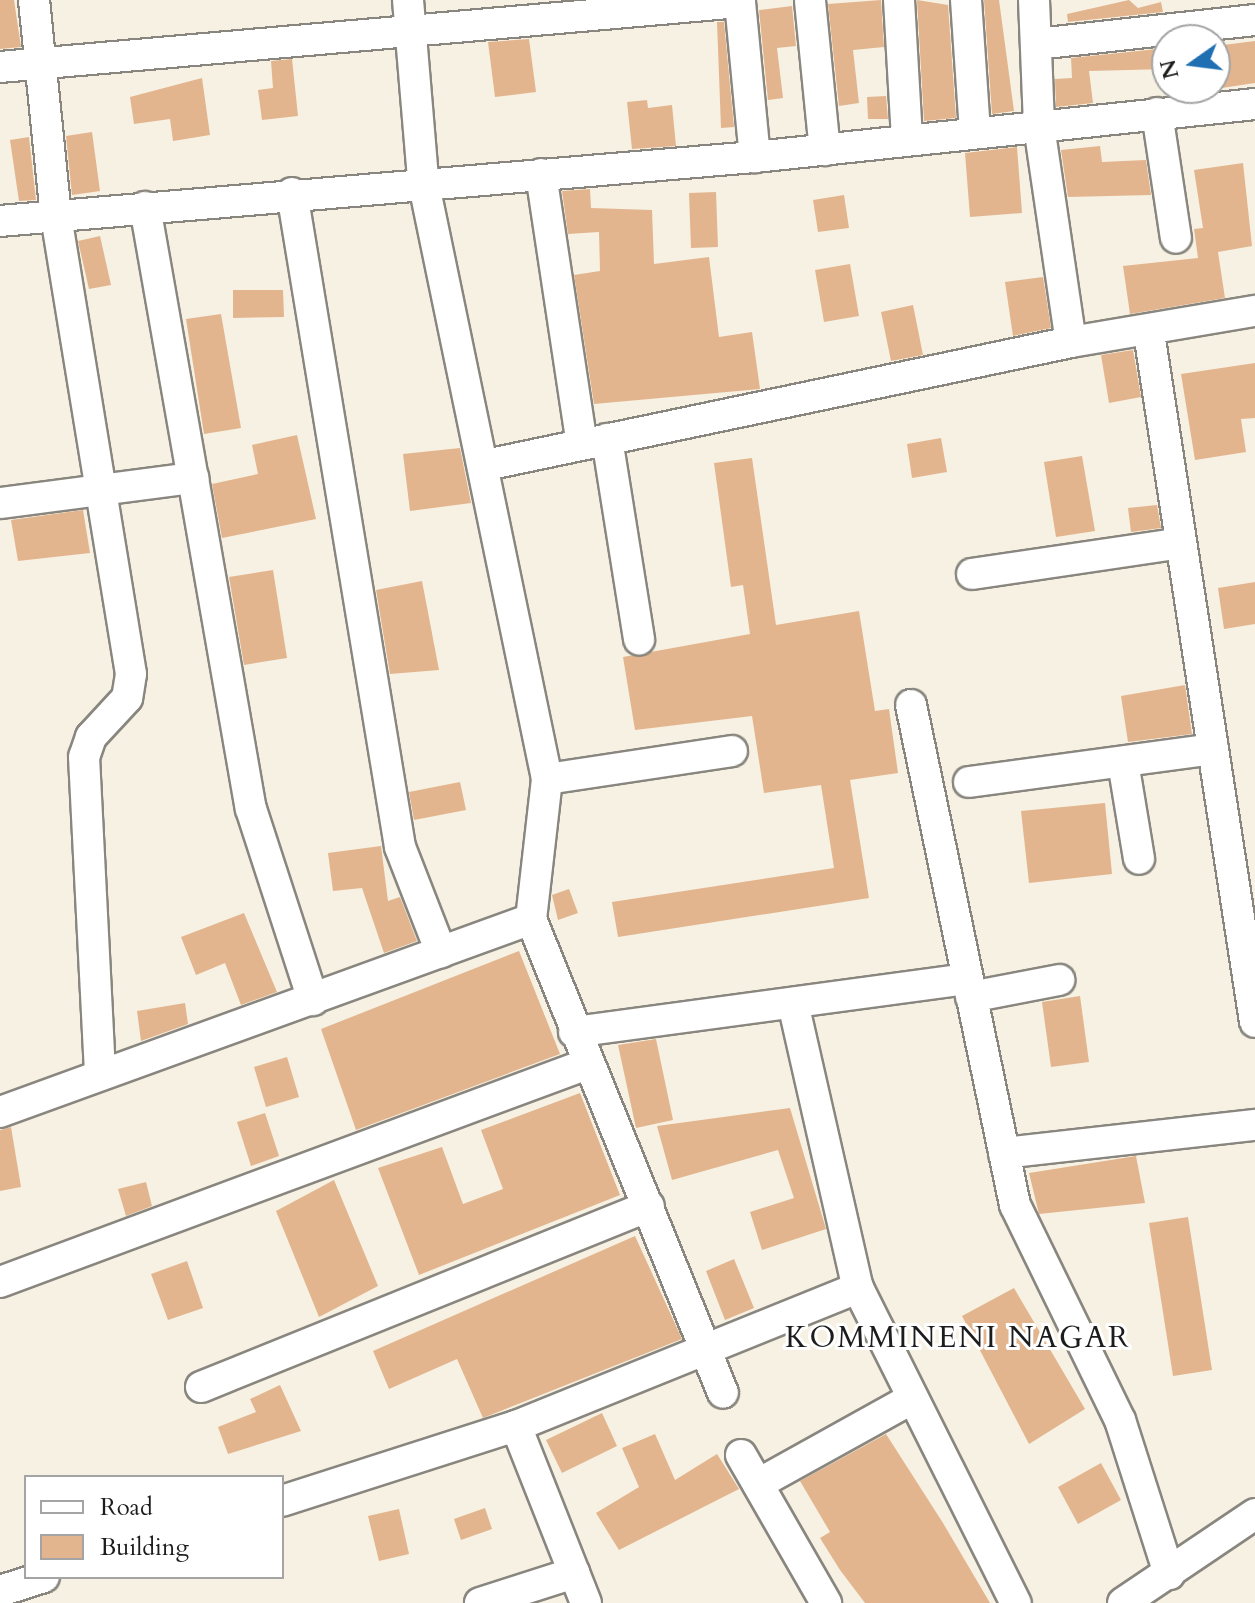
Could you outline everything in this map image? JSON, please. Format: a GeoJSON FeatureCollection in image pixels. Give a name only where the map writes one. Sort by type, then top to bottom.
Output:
{"type":"FeatureCollection","features":[{"type":"Feature","properties":{"kind":"street"},"geometry":{"type":"LineString","coordinates":[[34,0],[56,216],[96,486],[131,674],[127,698],[91,737],[84,757],[100,1075]]}},
{"type":"Feature","properties":{"kind":"street"},"geometry":{"type":"LineString","coordinates":[[408,0],[423,180],[486,465],[547,779],[531,919],[587,1064],[649,1206],[701,1347],[723,1393]]}},
{"type":"Feature","properties":{"kind":"street"},"geometry":{"type":"LineString","coordinates":[[899,0],[907,140]]}},
{"type":"Feature","properties":{"kind":"street"},"geometry":{"type":"LineString","coordinates":[[966,0],[975,133]]}},
{"type":"Feature","properties":{"kind":"street"},"geometry":{"type":"LineString","coordinates":[[1034,0],[1039,126],[1071,342]]}},
{"type":"Feature","properties":{"kind":"street"},"geometry":{"type":"LineString","coordinates":[[810,1],[825,150]]}},
{"type":"Feature","properties":{"kind":"street"},"geometry":{"type":"LineString","coordinates":[[0,67],[740,2],[755,157]]}},
{"type":"Feature","properties":{"kind":"street"},"geometry":{"type":"LineString","coordinates":[[1037,44],[1255,20]]}},
{"type":"Feature","properties":{"kind":"street"},"geometry":{"type":"LineString","coordinates":[[0,221],[423,180],[755,157],[1255,104]]}},
{"type":"Feature","properties":{"kind":"street"},"geometry":{"type":"LineString","coordinates":[[1157,113],[1176,238]]}},
{"type":"Feature","properties":{"kind":"street"},"geometry":{"type":"LineString","coordinates":[[541,174],[595,442],[639,639]]}},
{"type":"Feature","properties":{"kind":"street"},"geometry":{"type":"LineString","coordinates":[[292,193],[400,847],[441,952]]}},
{"type":"Feature","properties":{"kind":"street"},"geometry":{"type":"LineString","coordinates":[[145,207],[251,809],[313,1000]]}},
{"type":"Feature","properties":{"kind":"street"},"geometry":{"type":"LineString","coordinates":[[486,465],[1071,342],[1149,333],[1255,311]]}},
{"type":"Feature","properties":{"kind":"street"},"geometry":{"type":"LineString","coordinates":[[1149,333],[1255,1022]]}},
{"type":"Feature","properties":{"kind":"street"},"geometry":{"type":"LineString","coordinates":[[0,503],[96,486],[193,478]]}},
{"type":"Feature","properties":{"kind":"street"},"geometry":{"type":"LineString","coordinates":[[972,574],[1181,543]]}},
{"type":"Feature","properties":{"kind":"street"},"geometry":{"type":"LineString","coordinates":[[911,705],[1015,1205],[1120,1420],[1169,1574]]}},
{"type":"Feature","properties":{"kind":"street"},"geometry":{"type":"LineString","coordinates":[[969,782],[1213,749]]}},
{"type":"Feature","properties":{"kind":"street"},"geometry":{"type":"LineString","coordinates":[[547,779],[732,751]]}},
{"type":"Feature","properties":{"kind":"street"},"geometry":{"type":"LineString","coordinates":[[1123,762],[1139,859]]}},
{"type":"Feature","properties":{"kind":"street"},"geometry":{"type":"LineString","coordinates":[[0,1112],[531,919]]}},
{"type":"Feature","properties":{"kind":"street"},"geometry":{"type":"LineString","coordinates":[[574,1032],[793,1003],[1059,980]]}},
{"type":"Feature","properties":{"kind":"street"},"geometry":{"type":"LineString","coordinates":[[793,1003],[858,1288],[1016,1603]]}},
{"type":"Feature","properties":{"kind":"street"},"geometry":{"type":"LineString","coordinates":[[0,1282],[587,1064]]}},
{"type":"Feature","properties":{"kind":"street"},"geometry":{"type":"LineString","coordinates":[[1004,1153],[1255,1125]]}},
{"type":"Feature","properties":{"kind":"street"},"geometry":{"type":"LineString","coordinates":[[201,1387],[649,1206]]}},
{"type":"Feature","properties":{"kind":"street"},"geometry":{"type":"LineString","coordinates":[[284,1500],[516,1426],[701,1347],[858,1288]]}},
{"type":"Feature","properties":{"kind":"street"},"geometry":{"type":"LineString","coordinates":[[758,1484],[913,1398]]}},
{"type":"Feature","properties":{"kind":"street"},"geometry":{"type":"LineString","coordinates":[[516,1426],[586,1603]]}},
{"type":"Feature","properties":{"kind":"street"},"geometry":{"type":"LineString","coordinates":[[741,1455],[826,1603]]}},
{"type":"Feature","properties":{"kind":"street"},"geometry":{"type":"LineString","coordinates":[[1127,1602],[1255,1514]]}},
{"type":"Feature","properties":{"kind":"street"},"geometry":{"type":"LineString","coordinates":[[480,1603],[574,1573]]}},
{"type":"Feature","properties":{"kind":"street"},"geometry":{"type":"LineString","coordinates":[[0,1591],[38,1579]]}},
{"type":"Feature","properties":{"kind":"building"},"geometry":{"type":"Polygon","coordinates":[[[0,0],[14,0],[21,47],[0,49],[0,0]]]}},
{"type":"Feature","properties":{"kind":"building"},"geometry":{"type":"Polygon","coordinates":[[[881,0],[884,47],[853,50],[859,103],[839,106],[828,4],[881,0]]]}},
{"type":"Feature","properties":{"kind":"building"},"geometry":{"type":"Polygon","coordinates":[[[917,0],[948,5],[956,118],[924,121],[917,0]]]}},
{"type":"Feature","properties":{"kind":"building"},"geometry":{"type":"Polygon","coordinates":[[[984,0],[999,0],[1014,111],[992,114],[984,0]]]}},
{"type":"Feature","properties":{"kind":"building"},"geometry":{"type":"Polygon","coordinates":[[[1129,0],[1138,8],[1161,2],[1163,12],[1068,22],[1067,14],[1129,0]]]}},
{"type":"Feature","properties":{"kind":"building"},"geometry":{"type":"Polygon","coordinates":[[[792,6],[796,46],[777,48],[783,98],[768,100],[759,10],[792,6]]]}},
{"type":"Feature","properties":{"kind":"building"},"geometry":{"type":"Polygon","coordinates":[[[717,22],[724,22],[734,127],[721,128],[717,22]]]}},
{"type":"Feature","properties":{"kind":"building"},"geometry":{"type":"Polygon","coordinates":[[[529,39],[536,92],[495,97],[488,42],[529,39]]]}},
{"type":"Feature","properties":{"kind":"building"},"geometry":{"type":"Polygon","coordinates":[[[1255,41],[1255,83],[1231,87],[1231,44],[1255,41]]]}},
{"type":"Feature","properties":{"kind":"building"},"geometry":{"type":"Polygon","coordinates":[[[1151,50],[1151,69],[1089,71],[1093,103],[1056,107],[1055,79],[1072,78],[1071,58],[1151,50]]]}},
{"type":"Feature","properties":{"kind":"building"},"geometry":{"type":"Polygon","coordinates":[[[292,59],[298,116],[262,120],[258,90],[273,88],[271,61],[292,59]]]}},
{"type":"Feature","properties":{"kind":"building"},"geometry":{"type":"Polygon","coordinates":[[[202,78],[210,135],[173,141],[170,119],[134,124],[130,97],[202,78]]]}},
{"type":"Feature","properties":{"kind":"building"},"geometry":{"type":"Polygon","coordinates":[[[886,96],[888,119],[868,119],[867,97],[886,96]]]}},
{"type":"Feature","properties":{"kind":"building"},"geometry":{"type":"Polygon","coordinates":[[[647,100],[648,108],[672,105],[676,146],[632,149],[627,102],[647,100]]]}},
{"type":"Feature","properties":{"kind":"building"},"geometry":{"type":"Polygon","coordinates":[[[92,132],[100,191],[72,195],[66,136],[92,132]]]}},
{"type":"Feature","properties":{"kind":"building"},"geometry":{"type":"Polygon","coordinates":[[[29,137],[36,200],[19,201],[10,140],[29,137]]]}},
{"type":"Feature","properties":{"kind":"building"},"geometry":{"type":"Polygon","coordinates":[[[1100,146],[1102,162],[1146,160],[1151,195],[1068,197],[1061,150],[1100,146]]]}},
{"type":"Feature","properties":{"kind":"building"},"geometry":{"type":"Polygon","coordinates":[[[1017,147],[1022,213],[970,217],[965,153],[1017,147]]]}},
{"type":"Feature","properties":{"kind":"building"},"geometry":{"type":"Polygon","coordinates":[[[1243,163],[1252,246],[1218,252],[1225,298],[1130,314],[1123,266],[1198,258],[1194,229],[1203,228],[1194,170],[1243,163]]]}},
{"type":"Feature","properties":{"kind":"building"},"geometry":{"type":"Polygon","coordinates":[[[590,189],[591,208],[652,210],[654,264],[709,257],[719,337],[752,332],[760,389],[594,404],[574,275],[600,271],[599,232],[568,234],[562,191],[590,189]]]}},
{"type":"Feature","properties":{"kind":"building"},"geometry":{"type":"Polygon","coordinates":[[[716,192],[718,247],[691,248],[689,193],[716,192]]]}},
{"type":"Feature","properties":{"kind":"building"},"geometry":{"type":"Polygon","coordinates":[[[844,195],[849,228],[818,232],[813,200],[844,195]]]}},
{"type":"Feature","properties":{"kind":"building"},"geometry":{"type":"Polygon","coordinates":[[[100,236],[111,285],[89,289],[78,241],[100,236]]]}},
{"type":"Feature","properties":{"kind":"building"},"geometry":{"type":"Polygon","coordinates":[[[850,264],[859,316],[824,322],[815,270],[850,264]]]}},
{"type":"Feature","properties":{"kind":"building"},"geometry":{"type":"Polygon","coordinates":[[[1043,277],[1051,328],[1013,336],[1005,282],[1043,277]]]}},
{"type":"Feature","properties":{"kind":"building"},"geometry":{"type":"Polygon","coordinates":[[[233,290],[283,290],[284,317],[233,318],[233,290]]]}},
{"type":"Feature","properties":{"kind":"building"},"geometry":{"type":"Polygon","coordinates":[[[913,305],[923,355],[891,361],[881,312],[913,305]]]}},
{"type":"Feature","properties":{"kind":"building"},"geometry":{"type":"Polygon","coordinates":[[[221,314],[241,428],[204,434],[186,319],[221,314]]]}},
{"type":"Feature","properties":{"kind":"building"},"geometry":{"type":"Polygon","coordinates":[[[1133,350],[1141,397],[1109,403],[1101,355],[1133,350]]]}},
{"type":"Feature","properties":{"kind":"building"},"geometry":{"type":"Polygon","coordinates":[[[1255,363],[1255,418],[1241,419],[1246,452],[1195,460],[1181,374],[1255,363]]]}},
{"type":"Feature","properties":{"kind":"building"},"geometry":{"type":"Polygon","coordinates":[[[297,435],[316,519],[222,538],[212,484],[258,474],[252,445],[297,435]]]}},
{"type":"Feature","properties":{"kind":"building"},"geometry":{"type":"Polygon","coordinates":[[[941,438],[947,472],[912,478],[907,444],[941,438]]]}},
{"type":"Feature","properties":{"kind":"building"},"geometry":{"type":"Polygon","coordinates":[[[460,448],[471,503],[410,511],[403,454],[460,448]]]}},
{"type":"Feature","properties":{"kind":"building"},"geometry":{"type":"Polygon","coordinates":[[[1082,456],[1095,531],[1056,537],[1044,462],[1082,456]]]}},
{"type":"Feature","properties":{"kind":"building"},"geometry":{"type":"Polygon","coordinates":[[[752,458],[776,625],[859,611],[875,711],[889,709],[898,773],[850,780],[869,898],[618,937],[612,902],[834,868],[821,785],[764,793],[752,716],[635,730],[623,657],[750,634],[743,585],[731,587],[714,463],[752,458]]]}},
{"type":"Feature","properties":{"kind":"building"},"geometry":{"type":"Polygon","coordinates":[[[1157,505],[1161,528],[1131,532],[1128,508],[1157,505]]]}},
{"type":"Feature","properties":{"kind":"building"},"geometry":{"type":"Polygon","coordinates":[[[83,510],[90,553],[18,561],[11,520],[83,510]]]}},
{"type":"Feature","properties":{"kind":"building"},"geometry":{"type":"Polygon","coordinates":[[[273,570],[287,658],[244,665],[229,577],[273,570]]]}},
{"type":"Feature","properties":{"kind":"building"},"geometry":{"type":"Polygon","coordinates":[[[422,581],[439,670],[390,674],[376,590],[422,581]]]}},
{"type":"Feature","properties":{"kind":"building"},"geometry":{"type":"Polygon","coordinates":[[[1255,582],[1255,624],[1224,629],[1218,588],[1255,582]]]}},
{"type":"Feature","properties":{"kind":"building"},"geometry":{"type":"Polygon","coordinates":[[[1185,685],[1192,734],[1128,742],[1121,696],[1185,685]]]}},
{"type":"Feature","properties":{"kind":"building"},"geometry":{"type":"Polygon","coordinates":[[[460,782],[466,810],[414,820],[409,792],[460,782]]]}},
{"type":"Feature","properties":{"kind":"building"},"geometry":{"type":"Polygon","coordinates":[[[1105,803],[1112,874],[1029,883],[1021,811],[1105,803]]]}},
{"type":"Feature","properties":{"kind":"building"},"geometry":{"type":"Polygon","coordinates":[[[381,846],[388,901],[400,897],[417,941],[384,953],[362,888],[333,891],[328,853],[381,846]]]}},
{"type":"Feature","properties":{"kind":"building"},"geometry":{"type":"Polygon","coordinates":[[[569,889],[578,913],[558,920],[552,895],[569,889]]]}},
{"type":"Feature","properties":{"kind":"building"},"geometry":{"type":"Polygon","coordinates":[[[244,913],[277,992],[241,1005],[225,963],[196,975],[181,937],[244,913]]]}},
{"type":"Feature","properties":{"kind":"building"},"geometry":{"type":"Polygon","coordinates":[[[519,951],[560,1054],[356,1130],[321,1029],[519,951]]]}},
{"type":"Feature","properties":{"kind":"building"},"geometry":{"type":"Polygon","coordinates":[[[1080,996],[1089,1062],[1051,1067],[1042,1002],[1080,996]]]}},
{"type":"Feature","properties":{"kind":"building"},"geometry":{"type":"Polygon","coordinates":[[[185,1003],[188,1024],[141,1041],[137,1011],[185,1003]]]}},
{"type":"Feature","properties":{"kind":"building"},"geometry":{"type":"Polygon","coordinates":[[[656,1039],[673,1120],[636,1128],[618,1045],[656,1039]]]}},
{"type":"Feature","properties":{"kind":"building"},"geometry":{"type":"Polygon","coordinates":[[[287,1057],[299,1097],[266,1107],[254,1067],[287,1057]]]}},
{"type":"Feature","properties":{"kind":"building"},"geometry":{"type":"Polygon","coordinates":[[[580,1093],[620,1195],[419,1275],[378,1168],[442,1147],[463,1204],[503,1189],[481,1130],[580,1093]]]}},
{"type":"Feature","properties":{"kind":"building"},"geometry":{"type":"Polygon","coordinates":[[[790,1108],[826,1229],[762,1250],[750,1212],[794,1198],[778,1150],[672,1180],[657,1126],[790,1108]]]}},
{"type":"Feature","properties":{"kind":"building"},"geometry":{"type":"Polygon","coordinates":[[[265,1113],[279,1156],[251,1166],[237,1122],[265,1113]]]}},
{"type":"Feature","properties":{"kind":"building"},"geometry":{"type":"Polygon","coordinates":[[[11,1127],[21,1187],[0,1191],[0,1130],[11,1127]]]}},
{"type":"Feature","properties":{"kind":"building"},"geometry":{"type":"Polygon","coordinates":[[[1136,1156],[1145,1203],[1039,1214],[1029,1173],[1136,1156]]]}},
{"type":"Feature","properties":{"kind":"building"},"geometry":{"type":"Polygon","coordinates":[[[334,1180],[378,1286],[319,1317],[276,1211],[334,1180]]]}},
{"type":"Feature","properties":{"kind":"building"},"geometry":{"type":"Polygon","coordinates":[[[146,1182],[152,1206],[126,1216],[118,1189],[146,1182]]]}},
{"type":"Feature","properties":{"kind":"building"},"geometry":{"type":"Polygon","coordinates":[[[1188,1217],[1212,1370],[1173,1376],[1149,1223],[1188,1217]]]}},
{"type":"Feature","properties":{"kind":"building"},"geometry":{"type":"Polygon","coordinates":[[[635,1236],[682,1339],[483,1418],[457,1359],[389,1389],[373,1351],[635,1236]]]}},
{"type":"Feature","properties":{"kind":"building"},"geometry":{"type":"Polygon","coordinates":[[[734,1259],[754,1308],[725,1320],[706,1271],[734,1259]]]}},
{"type":"Feature","properties":{"kind":"building"},"geometry":{"type":"Polygon","coordinates":[[[187,1261],[203,1308],[168,1320],[151,1274],[187,1261]]]}},
{"type":"Feature","properties":{"kind":"building"},"geometry":{"type":"Polygon","coordinates":[[[1014,1288],[1085,1409],[1029,1444],[962,1316],[1014,1288]]]}},
{"type":"Feature","properties":{"kind":"building"},"geometry":{"type":"Polygon","coordinates":[[[280,1385],[301,1431],[228,1454],[218,1427],[256,1412],[250,1399],[280,1385]]]}},
{"type":"Feature","properties":{"kind":"building"},"geometry":{"type":"Polygon","coordinates":[[[602,1413],[617,1446],[562,1473],[546,1440],[602,1413]]]}},
{"type":"Feature","properties":{"kind":"building"},"geometry":{"type":"Polygon","coordinates":[[[655,1434],[675,1480],[717,1454],[739,1489],[619,1550],[596,1513],[639,1487],[622,1448],[655,1434]]]}},
{"type":"Feature","properties":{"kind":"building"},"geometry":{"type":"Polygon","coordinates":[[[886,1434],[990,1603],[865,1603],[820,1538],[830,1532],[800,1481],[886,1434]]]}},
{"type":"Feature","properties":{"kind":"building"},"geometry":{"type":"Polygon","coordinates":[[[1101,1463],[1121,1500],[1078,1524],[1058,1487],[1101,1463]]]}},
{"type":"Feature","properties":{"kind":"building"},"geometry":{"type":"Polygon","coordinates":[[[485,1508],[492,1529],[461,1540],[454,1519],[485,1508]]]}},
{"type":"Feature","properties":{"kind":"building"},"geometry":{"type":"Polygon","coordinates":[[[399,1509],[409,1554],[379,1561],[368,1516],[399,1509]]]}},
{"type":"Feature","properties":{"kind":"district","name":"KOMMINENI NAGAR"},"geometry":{"type":"Point","coordinates":[958,1338]}}]}
